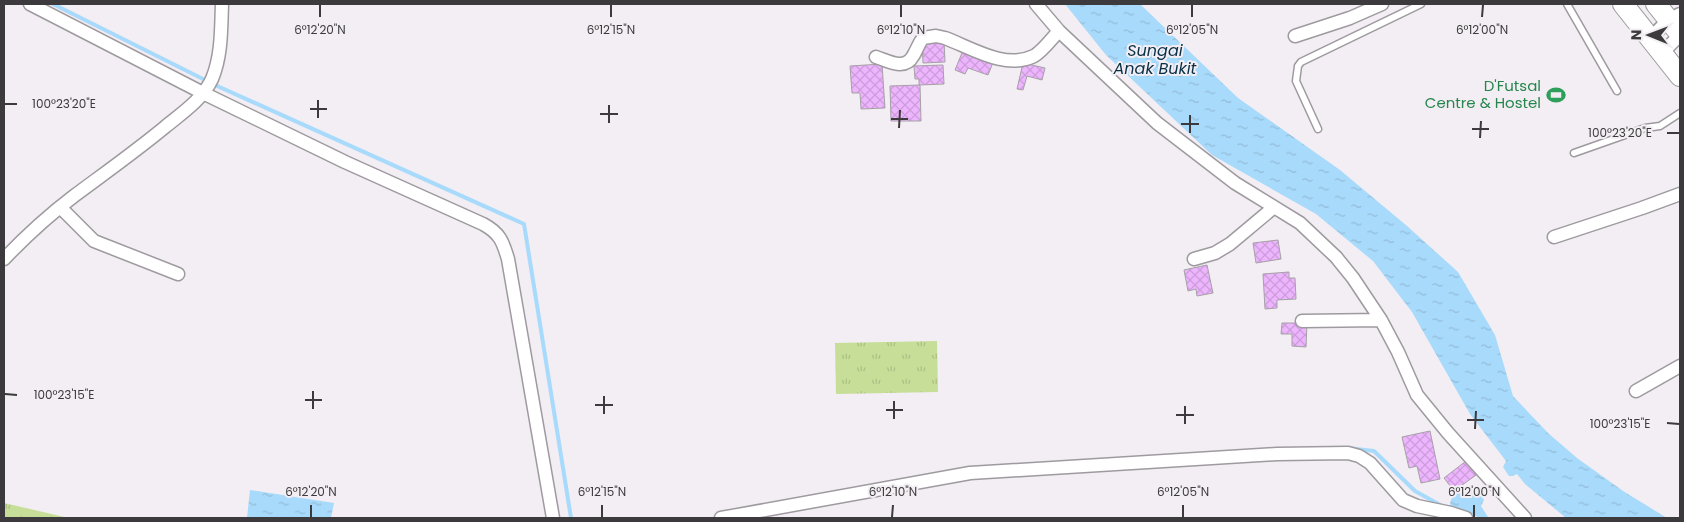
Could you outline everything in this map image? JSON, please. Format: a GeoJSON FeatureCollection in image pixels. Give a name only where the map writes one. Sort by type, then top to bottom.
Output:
{"type":"FeatureCollection","features":[{"type":"Feature","properties":{"kind":"highway"},"geometry":{"type":"LineString","coordinates":[[1623,4],[1680,76]]}},
{"type":"Feature","properties":{"kind":"highway"},"geometry":{"type":"LineString","coordinates":[[1656,4],[1677,26]]}},
{"type":"Feature","properties":{"kind":"street"},"geometry":{"type":"LineString","coordinates":[[30,4],[207,86],[345,162],[483,224],[497,233],[503,243],[508,259],[553,518]]}},
{"type":"Feature","properties":{"kind":"street"},"geometry":{"type":"LineString","coordinates":[[4,259],[33,230],[72,198],[131,155],[192,105],[207,86],[219,51],[222,4]]}},
{"type":"Feature","properties":{"kind":"street"},"geometry":{"type":"LineString","coordinates":[[1036,4],[1059,31],[1157,123],[1235,183],[1300,223],[1336,257],[1353,278],[1381,320],[1417,395],[1519,517]]}},
{"type":"Feature","properties":{"kind":"street"},"geometry":{"type":"LineString","coordinates":[[1295,36],[1350,18],[1382,4]]}},
{"type":"Feature","properties":{"kind":"street"},"geometry":{"type":"LineString","coordinates":[[1656,46],[1677,26]]}},
{"type":"Feature","properties":{"kind":"street"},"geometry":{"type":"LineString","coordinates":[[1656,46],[1677,26]]}},
{"type":"Feature","properties":{"kind":"street"},"geometry":{"type":"LineString","coordinates":[[876,56],[897,64],[904,64],[912,58],[923,38],[936,36],[996,58],[1012,61],[1035,56],[1059,31]]}},
{"type":"Feature","properties":{"kind":"street"},"geometry":{"type":"LineString","coordinates":[[1554,236],[1680,194]]}},
{"type":"Feature","properties":{"kind":"street"},"geometry":{"type":"LineString","coordinates":[[61,208],[94,241],[178,274]]}},
{"type":"Feature","properties":{"kind":"street"},"geometry":{"type":"LineString","coordinates":[[1194,258],[1215,253],[1230,244],[1273,208]]}},
{"type":"Feature","properties":{"kind":"street"},"geometry":{"type":"LineString","coordinates":[[1302,321],[1381,320]]}},
{"type":"Feature","properties":{"kind":"street"},"geometry":{"type":"LineString","coordinates":[[1636,391],[1680,366]]}},
{"type":"Feature","properties":{"kind":"street"},"geometry":{"type":"LineString","coordinates":[[721,518],[970,473],[1277,454],[1348,453],[1359,456],[1370,464],[1403,500],[1417,506],[1466,518]]}},
{"type":"Feature","properties":{"kind":"lane"},"geometry":{"type":"LineString","coordinates":[[1318,129],[1296,81],[1298,66],[1301,62],[1421,4]]}},
{"type":"Feature","properties":{"kind":"lane"},"geometry":{"type":"LineString","coordinates":[[1567,4],[1617,91]]}},
{"type":"Feature","properties":{"kind":"lane"},"geometry":{"type":"LineString","coordinates":[[1574,153],[1645,128],[1660,126],[1680,113]]}},
{"type":"Feature","properties":{"kind":"green space"},"geometry":{"type":"Polygon","coordinates":[[[937,341],[938,392],[836,394],[835,343],[937,341]]]}},
{"type":"Feature","properties":{"kind":"green space"},"geometry":{"type":"Polygon","coordinates":[[[4,503],[69,518],[4,518],[4,503]]]}},
{"type":"Feature","properties":{"kind":"water","name":"Sungai Anak Bukit"},"geometry":{"type":"Polygon","coordinates":[[[1065,4],[1140,4],[1238,98],[1340,170],[1407,226],[1458,272],[1495,335],[1513,396],[1548,433],[1577,458],[1623,491],[1667,518],[1566,518],[1525,484],[1517,474],[1509,476],[1503,467],[1506,461],[1470,414],[1412,312],[1373,261],[1316,214],[1212,155],[1106,55],[1065,4]]]}},
{"type":"Feature","properties":{"kind":"water"},"geometry":{"type":"Polygon","coordinates":[[[1473,486],[1484,500],[1481,506],[1488,517],[1479,518],[1464,512],[1451,511],[1450,505],[1453,497],[1473,486]]]}},
{"type":"Feature","properties":{"kind":"water"},"geometry":{"type":"Polygon","coordinates":[[[250,490],[334,503],[331,518],[247,518],[250,490]]]}},
{"type":"Feature","properties":{"kind":"building"},"geometry":{"type":"Polygon","coordinates":[[[922,41],[944,41],[945,62],[923,63],[922,41]]]}},
{"type":"Feature","properties":{"kind":"building"},"geometry":{"type":"Polygon","coordinates":[[[964,48],[994,60],[988,75],[968,68],[965,74],[955,70],[964,48]]]}},
{"type":"Feature","properties":{"kind":"building"},"geometry":{"type":"Polygon","coordinates":[[[1023,63],[1045,68],[1042,80],[1027,76],[1023,90],[1017,89],[1023,63]]]}},
{"type":"Feature","properties":{"kind":"building"},"geometry":{"type":"Polygon","coordinates":[[[882,64],[885,108],[861,109],[860,93],[852,93],[850,66],[882,64]]]}},
{"type":"Feature","properties":{"kind":"building"},"geometry":{"type":"Polygon","coordinates":[[[943,65],[944,84],[919,85],[919,79],[915,79],[914,66],[943,65]]]}},
{"type":"Feature","properties":{"kind":"building"},"geometry":{"type":"Polygon","coordinates":[[[920,85],[921,121],[891,121],[890,86],[920,85]]]}},
{"type":"Feature","properties":{"kind":"building"},"geometry":{"type":"Polygon","coordinates":[[[1278,240],[1281,259],[1256,263],[1253,243],[1278,240]]]}},
{"type":"Feature","properties":{"kind":"building"},"geometry":{"type":"Polygon","coordinates":[[[1207,265],[1213,293],[1197,296],[1196,289],[1188,291],[1184,270],[1207,265]]]}},
{"type":"Feature","properties":{"kind":"building"},"geometry":{"type":"Polygon","coordinates":[[[1289,272],[1289,278],[1295,278],[1296,299],[1277,300],[1277,308],[1265,309],[1263,274],[1289,272]]]}},
{"type":"Feature","properties":{"kind":"building"},"geometry":{"type":"Polygon","coordinates":[[[1282,323],[1307,323],[1306,347],[1292,346],[1292,334],[1281,334],[1282,323]]]}},
{"type":"Feature","properties":{"kind":"building"},"geometry":{"type":"Polygon","coordinates":[[[1430,431],[1440,479],[1421,483],[1417,466],[1409,468],[1402,437],[1430,431]]]}},
{"type":"Feature","properties":{"kind":"building"},"geometry":{"type":"Polygon","coordinates":[[[1466,461],[1476,475],[1454,491],[1444,478],[1466,461]]]}},
{"type":"Feature","properties":{"kind":"waterway"},"geometry":{"type":"LineString","coordinates":[[53,4],[215,85],[524,224],[571,518]]}},
{"type":"Feature","properties":{"kind":"waterway"},"geometry":{"type":"LineString","coordinates":[[1347,448],[1374,451],[1415,491],[1442,506]]}},
{"type":"Feature","properties":{"kind":"place","name":"D'Futsal Centre & Hostel"},"geometry":{"type":"Point","coordinates":[1556,95]}}]}
